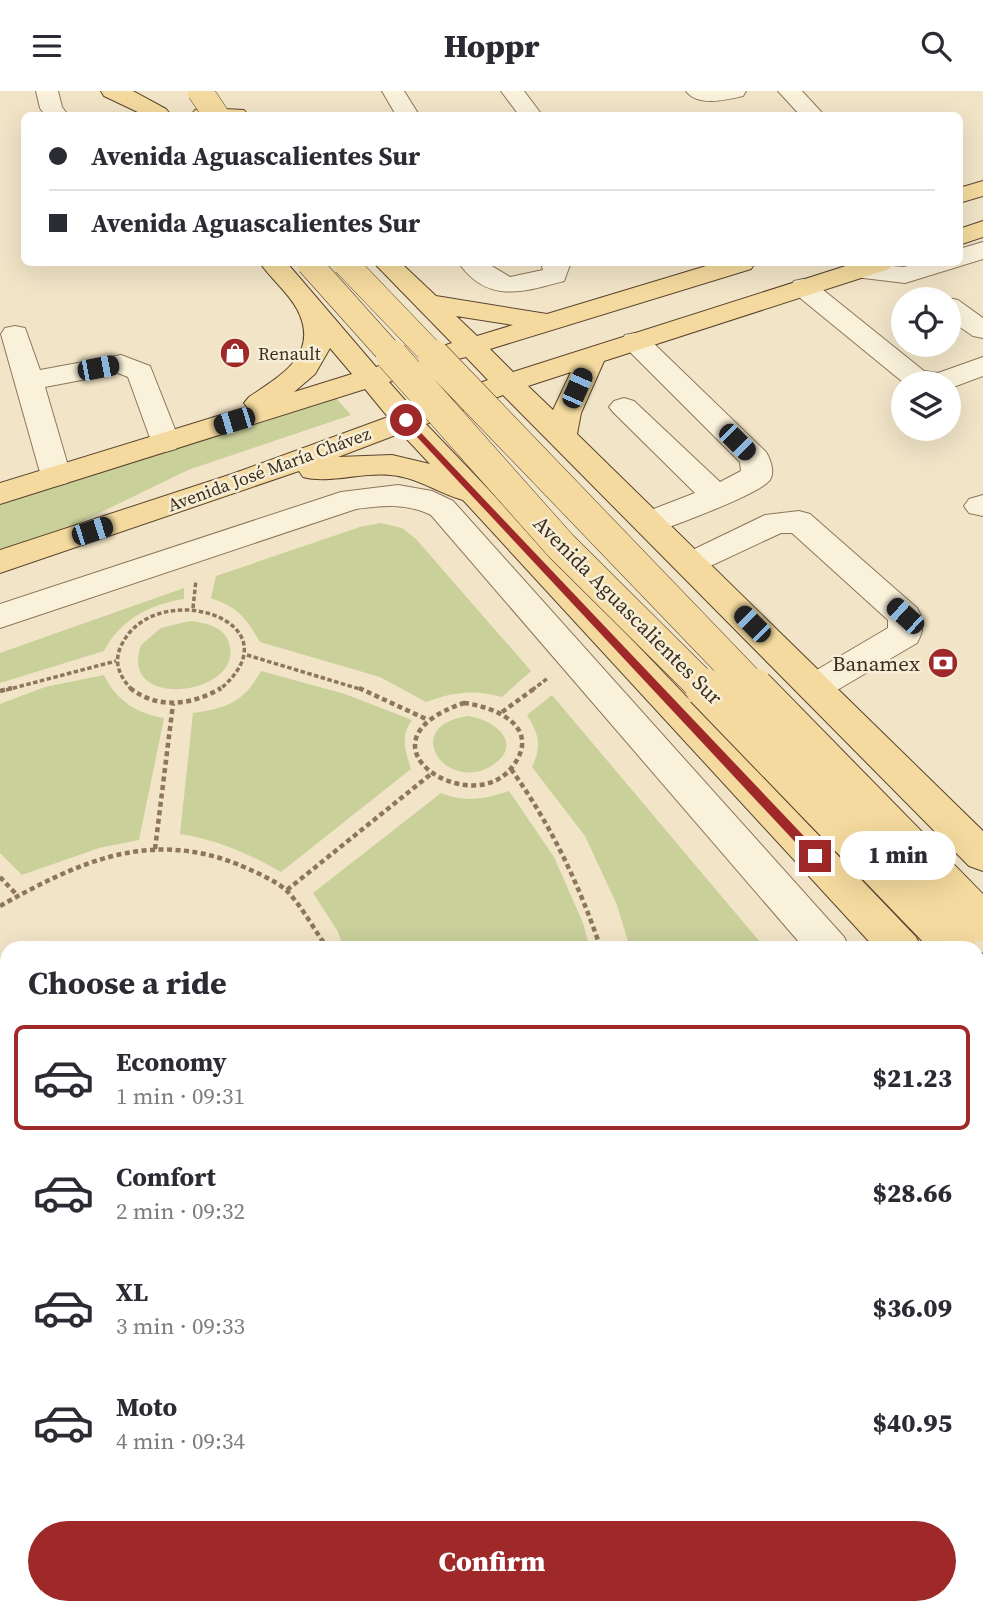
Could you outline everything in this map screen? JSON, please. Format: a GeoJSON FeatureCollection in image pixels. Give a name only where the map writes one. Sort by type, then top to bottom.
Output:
{"type":"FeatureCollection","features":[{"type":"Feature","properties":{"kind":"main road"},"geometry":{"type":"LineString","coordinates":[[112,91],[169,112]]}},
{"type":"Feature","properties":{"kind":"main road"},"geometry":{"type":"LineString","coordinates":[[146,91],[169,112]]}},
{"type":"Feature","properties":{"kind":"main road"},"geometry":{"type":"LineString","coordinates":[[200,91],[214,112]]}},
{"type":"Feature","properties":{"kind":"main road"},"geometry":{"type":"LineString","coordinates":[[230,91],[244,112]]}},
{"type":"Feature","properties":{"kind":"main road"},"geometry":{"type":"LineString","coordinates":[[963,195],[983,188]]}},
{"type":"Feature","properties":{"kind":"main road"},"geometry":{"type":"LineString","coordinates":[[963,236],[983,229]]}},
{"type":"Feature","properties":{"kind":"main road","name":"Avenida Aguascalientes Sur"},"geometry":{"type":"LineString","coordinates":[[276,266],[406,420],[604,632],[875,933]]}},
{"type":"Feature","properties":{"kind":"main road","name":"Avenida Aguascalientes Sur"},"geometry":{"type":"LineString","coordinates":[[312,266],[561,546],[712,695],[949,941]]}},
{"type":"Feature","properties":{"kind":"main road","name":"Avenida Aguascalientes Sur"},"geometry":{"type":"LineString","coordinates":[[348,266],[618,549],[983,922]]}},
{"type":"Feature","properties":{"kind":"main road"},"geometry":{"type":"LineString","coordinates":[[390,266],[815,687],[979,844]]}},
{"type":"Feature","properties":{"kind":"main road"},"geometry":{"type":"LineString","coordinates":[[0,494],[733,266]]}},
{"type":"Feature","properties":{"kind":"main road","name":"Avenida José María Chávez"},"geometry":{"type":"LineString","coordinates":[[0,562],[243,481],[508,383],[868,267]]}},
{"type":"Feature","properties":{"kind":"main road"},"geometry":{"type":"LineString","coordinates":[[428,303],[549,323]]}},
{"type":"Feature","properties":{"kind":"main road"},"geometry":{"type":"LineString","coordinates":[[234,421],[295,378],[312,359],[318,339],[310,306]]}},
{"type":"Feature","properties":{"kind":"main road"},"geometry":{"type":"LineString","coordinates":[[562,437],[566,413],[592,356]]}},
{"type":"Feature","properties":{"kind":"main road"},"geometry":{"type":"LineString","coordinates":[[243,481],[362,462],[383,463],[441,478],[487,506]]}},
{"type":"Feature","properties":{"kind":"main road"},"geometry":{"type":"LineString","coordinates":[[604,632],[615,608],[634,595],[659,587],[684,591],[707,599],[752,624]]}},
{"type":"Feature","properties":{"kind":"street"},"geometry":{"type":"LineString","coordinates":[[47,91],[54,112]]}},
{"type":"Feature","properties":{"kind":"street"},"geometry":{"type":"LineString","coordinates":[[393,91],[405,112]]}},
{"type":"Feature","properties":{"kind":"street"},"geometry":{"type":"LineString","coordinates":[[512,91],[528,112]]}},
{"type":"Feature","properties":{"kind":"street"},"geometry":{"type":"LineString","coordinates":[[697,91],[703,94],[736,91]]}},
{"type":"Feature","properties":{"kind":"street"},"geometry":{"type":"LineString","coordinates":[[789,91],[809,112]]}},
{"type":"Feature","properties":{"kind":"street"},"geometry":{"type":"LineString","coordinates":[[963,257],[983,250]]}},
{"type":"Feature","properties":{"kind":"street"},"geometry":{"type":"LineString","coordinates":[[475,266],[495,283],[513,286],[555,275],[557,266]]}},
{"type":"Feature","properties":{"kind":"street","name":"Avenida José María Chávez"},"geometry":{"type":"LineString","coordinates":[[868,267],[905,275],[934,266]]}},
{"type":"Feature","properties":{"kind":"street"},"geometry":{"type":"LineString","coordinates":[[905,275],[922,287]]}},
{"type":"Feature","properties":{"kind":"street"},"geometry":{"type":"LineString","coordinates":[[803,287],[916,379],[941,382],[983,366]]}},
{"type":"Feature","properties":{"kind":"street"},"geometry":{"type":"LineString","coordinates":[[961,315],[983,330]]}},
{"type":"Feature","properties":{"kind":"street"},"geometry":{"type":"LineString","coordinates":[[15,334],[56,476]]}},
{"type":"Feature","properties":{"kind":"street"},"geometry":{"type":"LineString","coordinates":[[635,341],[755,459],[757,476],[717,496],[649,523]]}},
{"type":"Feature","properties":{"kind":"street"},"geometry":{"type":"LineString","coordinates":[[28,381],[121,364],[140,372],[165,442]]}},
{"type":"Feature","properties":{"kind":"street"},"geometry":{"type":"LineString","coordinates":[[624,407],[717,496]]}},
{"type":"Feature","properties":{"kind":"street"},"geometry":{"type":"LineString","coordinates":[[0,616],[352,499],[408,495],[430,501],[442,508],[823,941]]}},
{"type":"Feature","properties":{"kind":"street"},"geometry":{"type":"LineString","coordinates":[[691,564],[776,523],[799,522],[905,616],[905,634],[861,657],[815,687]]}},
{"type":"Feature","properties":{"kind":"path"},"geometry":{"type":"LineString","coordinates":[[185,579],[197,575]]}},
{"type":"Feature","properties":{"kind":"path"},"geometry":{"type":"LineString","coordinates":[[193,608],[228,618],[241,630],[247,655],[236,677],[213,695],[173,704],[151,701],[133,692],[121,679],[116,661],[126,637],[140,624],[158,614],[193,608]]}},
{"type":"Feature","properties":{"kind":"path"},"geometry":{"type":"LineString","coordinates":[[247,655],[352,684],[394,700],[426,719]]}},
{"type":"Feature","properties":{"kind":"path"},"geometry":{"type":"LineString","coordinates":[[502,712],[574,658]]}},
{"type":"Feature","properties":{"kind":"path"},"geometry":{"type":"LineString","coordinates":[[0,691],[116,661]]}},
{"type":"Feature","properties":{"kind":"path"},"geometry":{"type":"LineString","coordinates":[[155,849],[173,704]]}},
{"type":"Feature","properties":{"kind":"path"},"geometry":{"type":"LineString","coordinates":[[482,704],[502,712],[513,722],[520,735],[520,751],[511,769],[486,783],[467,786],[448,782],[431,774],[418,759],[416,736],[426,719],[447,706],[482,704]]}},
{"type":"Feature","properties":{"kind":"path"},"geometry":{"type":"LineString","coordinates":[[511,769],[560,845],[583,892],[598,941]]}},
{"type":"Feature","properties":{"kind":"path"},"geometry":{"type":"LineString","coordinates":[[287,891],[431,774]]}},
{"type":"Feature","properties":{"kind":"path"},"geometry":{"type":"LineString","coordinates":[[0,906],[57,874],[102,859],[155,849],[208,853],[253,871],[287,891],[322,941]]}},
{"type":"Feature","properties":{"kind":"path"},"geometry":{"type":"LineString","coordinates":[[0,877],[17,895]]}},
{"type":"Feature","properties":{"kind":"green space"},"geometry":{"type":"Polygon","coordinates":[[[335,397],[351,415],[188,470],[21,551],[0,558],[0,501],[335,397]]]}},
{"type":"Feature","properties":{"kind":"green space"},"geometry":{"type":"Polygon","coordinates":[[[381,523],[402,528],[416,539],[531,671],[502,697],[464,693],[426,702],[380,677],[260,642],[240,614],[211,598],[216,576],[360,527],[381,523]]]}},
{"type":"Feature","properties":{"kind":"green space"},"geometry":{"type":"Polygon","coordinates":[[[184,588],[184,599],[159,605],[137,615],[118,631],[104,651],[0,683],[0,653],[184,588]]]}},
{"type":"Feature","properties":{"kind":"green space"},"geometry":{"type":"Polygon","coordinates":[[[190,621],[213,626],[227,637],[229,661],[219,675],[202,684],[182,689],[163,688],[147,681],[139,667],[141,645],[161,628],[190,621]]]}},
{"type":"Feature","properties":{"kind":"green space"},"geometry":{"type":"Polygon","coordinates":[[[261,671],[345,694],[412,720],[405,738],[411,769],[281,872],[232,848],[180,834],[193,713],[216,709],[233,702],[248,690],[261,671]]]}},
{"type":"Feature","properties":{"kind":"green space"},"geometry":{"type":"Polygon","coordinates":[[[104,675],[121,699],[145,713],[164,718],[139,840],[99,848],[22,875],[0,853],[0,704],[45,687],[104,675]]]}},
{"type":"Feature","properties":{"kind":"green space"},"geometry":{"type":"Polygon","coordinates":[[[552,695],[759,941],[628,941],[617,905],[585,836],[532,767],[538,740],[527,715],[552,695]]]}},
{"type":"Feature","properties":{"kind":"green space"},"geometry":{"type":"Polygon","coordinates":[[[468,716],[495,727],[506,741],[502,757],[493,765],[476,772],[460,771],[446,765],[437,755],[433,744],[436,732],[447,722],[468,716]]]}},
{"type":"Feature","properties":{"kind":"green space"},"geometry":{"type":"Polygon","coordinates":[[[509,791],[554,857],[588,941],[341,941],[313,893],[441,793],[475,799],[509,791]]]}},
{"type":"Feature","properties":{"kind":"place","name":"Renault"},"geometry":{"type":"Point","coordinates":[235,353]}},
{"type":"Feature","properties":{"kind":"place","name":"Banamex"},"geometry":{"type":"Point","coordinates":[943,663]}},
{"type":"Feature","properties":{"kind":"route"},"geometry":{"type":"LineString","coordinates":[[406,420],[815,856]]}}]}
